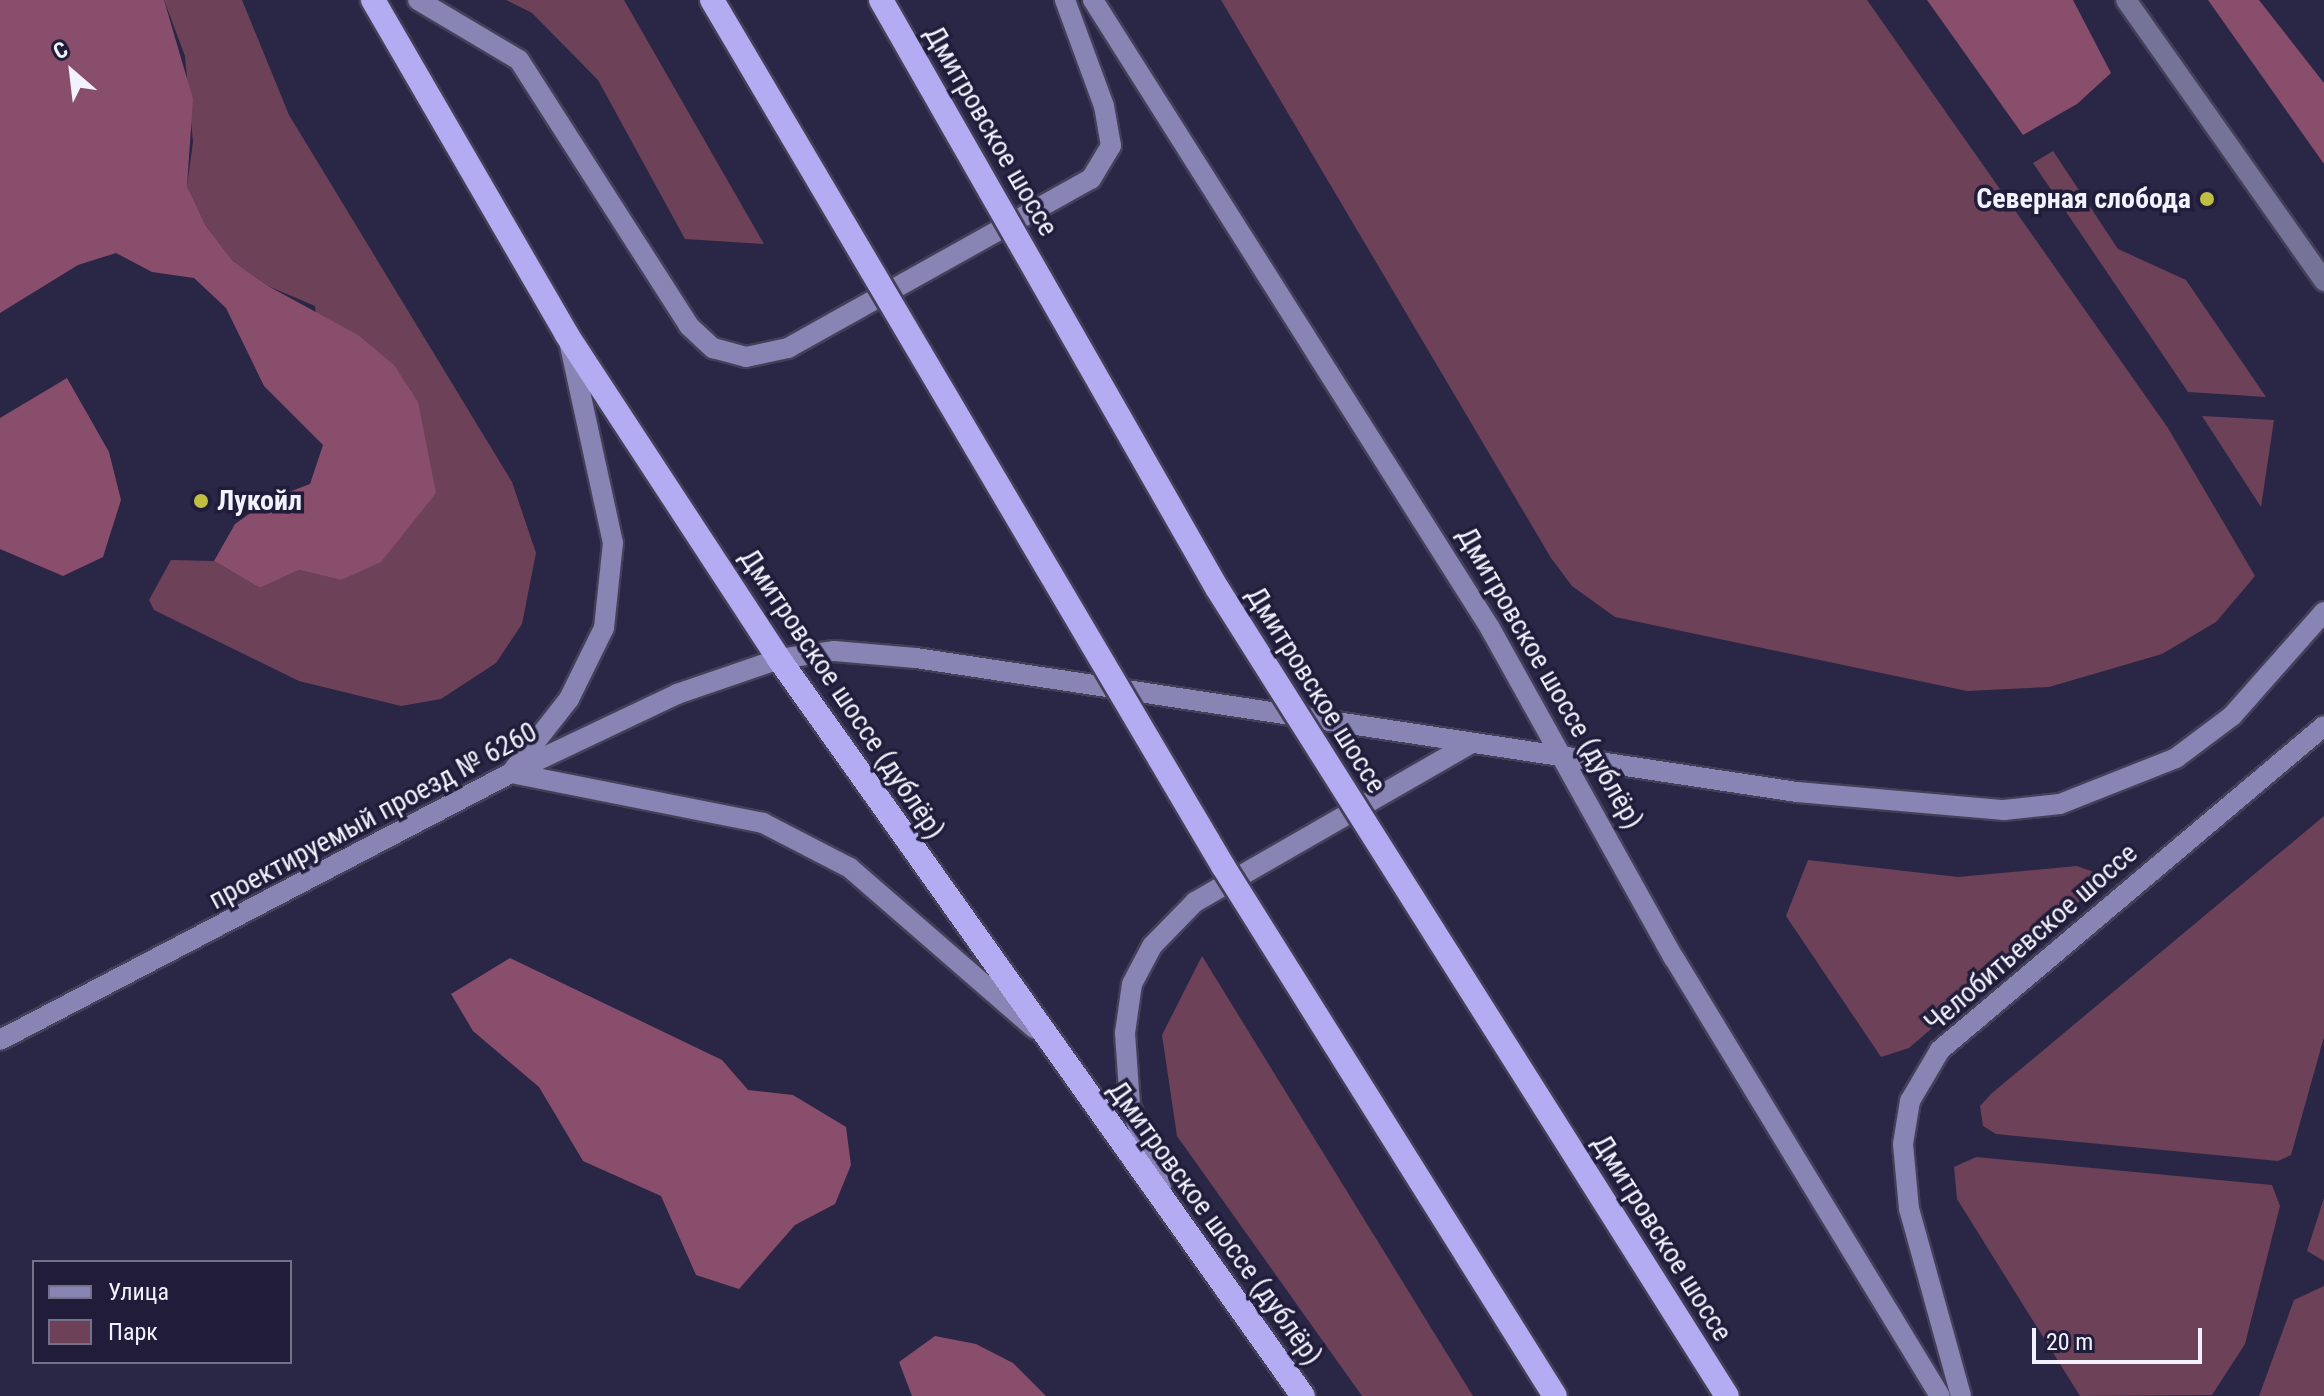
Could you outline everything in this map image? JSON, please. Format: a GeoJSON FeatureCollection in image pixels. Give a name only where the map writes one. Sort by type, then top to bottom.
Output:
{"type":"FeatureCollection","features":[{"type":"Feature","properties":{"kind":"highway","name":"Дмитровское шоссе (дублёр)"},"geometry":{"type":"LineString","coordinates":[[373,0],[567,335],[779,659],[1040,1033],[1303,1396]]}},
{"type":"Feature","properties":{"kind":"highway"},"geometry":{"type":"LineString","coordinates":[[712,0],[1223,866],[1555,1396]]}},
{"type":"Feature","properties":{"kind":"highway","name":"Дмитровское шоссе"},"geometry":{"type":"LineString","coordinates":[[881,0],[1217,588],[1727,1396]]}},
{"type":"Feature","properties":{"kind":"street"},"geometry":{"type":"LineString","coordinates":[[418,0],[519,60],[689,326],[713,348],[746,357],[788,348],[1091,179],[1111,146],[1104,106],[1065,0]]}},
{"type":"Feature","properties":{"kind":"street","name":"Дмитровское шоссе (дублёр)"},"geometry":{"type":"LineString","coordinates":[[1093,0],[1565,757],[1674,958],[1940,1396]]}},
{"type":"Feature","properties":{"kind":"street"},"geometry":{"type":"LineString","coordinates":[[2126,0],[2324,281]]}},
{"type":"Feature","properties":{"kind":"street"},"geometry":{"type":"LineString","coordinates":[[567,335],[613,543],[604,628],[569,699],[511,773],[763,823],[850,868],[1040,1033]]}},
{"type":"Feature","properties":{"kind":"street"},"geometry":{"type":"LineString","coordinates":[[1565,757],[1933,807],[2060,804],[2176,758],[2232,716],[2324,612]]}},
{"type":"Feature","properties":{"kind":"street","name":"проектируемый проезд № 6260"},"geometry":{"type":"LineString","coordinates":[[0,1040],[511,773],[677,694],[779,659],[834,651],[916,658],[1565,757]]}},
{"type":"Feature","properties":{"kind":"street","name":"Челобитьевское шоссе"},"geometry":{"type":"LineString","coordinates":[[1961,1396],[1909,1209],[1903,1144],[1910,1101],[1940,1050],[2324,726]]}},
{"type":"Feature","properties":{"kind":"street"},"geometry":{"type":"LineString","coordinates":[[1171,1214],[1130,1105],[1132,984],[1152,946],[1195,902],[1471,743]]}},
{"type":"Feature","properties":{"kind":"green space"},"geometry":{"type":"Polygon","coordinates":[[[164,0],[242,0],[289,115],[512,482],[536,553],[522,624],[496,663],[441,699],[401,706],[299,681],[154,610],[149,600],[171,560],[214,561],[260,588],[299,570],[342,580],[315,306],[268,286],[233,261],[206,226],[187,186],[193,142],[185,56],[164,0]]]}},
{"type":"Feature","properties":{"kind":"green space"},"geometry":{"type":"Polygon","coordinates":[[[506,0],[624,0],[764,244],[685,239],[598,80],[532,13],[506,0]]]}},
{"type":"Feature","properties":{"kind":"green space"},"geometry":{"type":"Polygon","coordinates":[[[1221,0],[1867,0],[2168,428],[2255,576],[2216,622],[2162,654],[2049,687],[1967,691],[1615,617],[1572,586],[1551,558],[1221,0]]]}},
{"type":"Feature","properties":{"kind":"green space"},"geometry":{"type":"Polygon","coordinates":[[[2053,151],[2118,249],[2186,280],[2266,397],[2188,392],[2033,163],[2053,151]]]}},
{"type":"Feature","properties":{"kind":"green space"},"geometry":{"type":"Polygon","coordinates":[[[2202,416],[2274,420],[2261,507],[2202,416]]]}},
{"type":"Feature","properties":{"kind":"green space"},"geometry":{"type":"Polygon","coordinates":[[[2324,816],[2324,1037],[2291,1155],[2278,1161],[1996,1134],[1983,1126],[1980,1106],[1992,1093],[2324,816]]]}},
{"type":"Feature","properties":{"kind":"green space"},"geometry":{"type":"Polygon","coordinates":[[[1808,860],[1958,877],[2077,866],[2108,877],[1909,1048],[1881,1057],[1786,916],[1808,860]]]}},
{"type":"Feature","properties":{"kind":"green space"},"geometry":{"type":"Polygon","coordinates":[[[1202,956],[1473,1396],[1362,1396],[1177,1136],[1162,1035],[1202,956]]]}},
{"type":"Feature","properties":{"kind":"green space"},"geometry":{"type":"Polygon","coordinates":[[[1976,1157],[2272,1185],[2280,1206],[2245,1344],[2212,1395],[2080,1396],[1957,1199],[1954,1167],[1976,1157]]]}},
{"type":"Feature","properties":{"kind":"green space"},"geometry":{"type":"Polygon","coordinates":[[[2324,1198],[2324,1261],[2307,1251],[2324,1198]]]}},
{"type":"Feature","properties":{"kind":"green space"},"geometry":{"type":"Polygon","coordinates":[[[2324,1286],[2324,1396],[2259,1396],[2294,1300],[2324,1286]]]}},
{"type":"Feature","properties":{"kind":"shaded area"},"geometry":{"type":"Polygon","coordinates":[[[0,0],[164,0],[193,99],[187,186],[206,226],[233,261],[268,286],[358,335],[394,365],[418,402],[436,493],[381,562],[341,580],[299,570],[260,588],[214,561],[235,524],[270,499],[310,484],[323,445],[264,386],[226,308],[194,278],[152,272],[116,253],[78,265],[0,313],[0,0]]]}},
{"type":"Feature","properties":{"kind":"shaded area"},"geometry":{"type":"Polygon","coordinates":[[[1927,0],[2073,0],[2111,73],[2077,104],[2023,135],[1927,0]]]}},
{"type":"Feature","properties":{"kind":"shaded area"},"geometry":{"type":"Polygon","coordinates":[[[2208,0],[2259,0],[2324,83],[2324,164],[2208,0]]]}},
{"type":"Feature","properties":{"kind":"shaded area"},"geometry":{"type":"Polygon","coordinates":[[[67,378],[109,452],[121,500],[103,557],[63,576],[0,549],[0,418],[67,378]]]}},
{"type":"Feature","properties":{"kind":"shaded area"},"geometry":{"type":"Polygon","coordinates":[[[510,958],[722,1060],[748,1090],[793,1095],[846,1127],[851,1165],[835,1204],[795,1225],[739,1289],[696,1275],[661,1196],[583,1161],[539,1087],[473,1031],[451,994],[510,958]]]}},
{"type":"Feature","properties":{"kind":"shaded area"},"geometry":{"type":"Polygon","coordinates":[[[935,1336],[976,1344],[1013,1363],[1046,1396],[912,1396],[899,1362],[935,1336]]]}},
{"type":"Feature","properties":{"kind":"place","name":"Северная слобода"},"geometry":{"type":"Point","coordinates":[2207,199]}},
{"type":"Feature","properties":{"kind":"place","name":"Лукойл"},"geometry":{"type":"Point","coordinates":[201,501]}}]}
